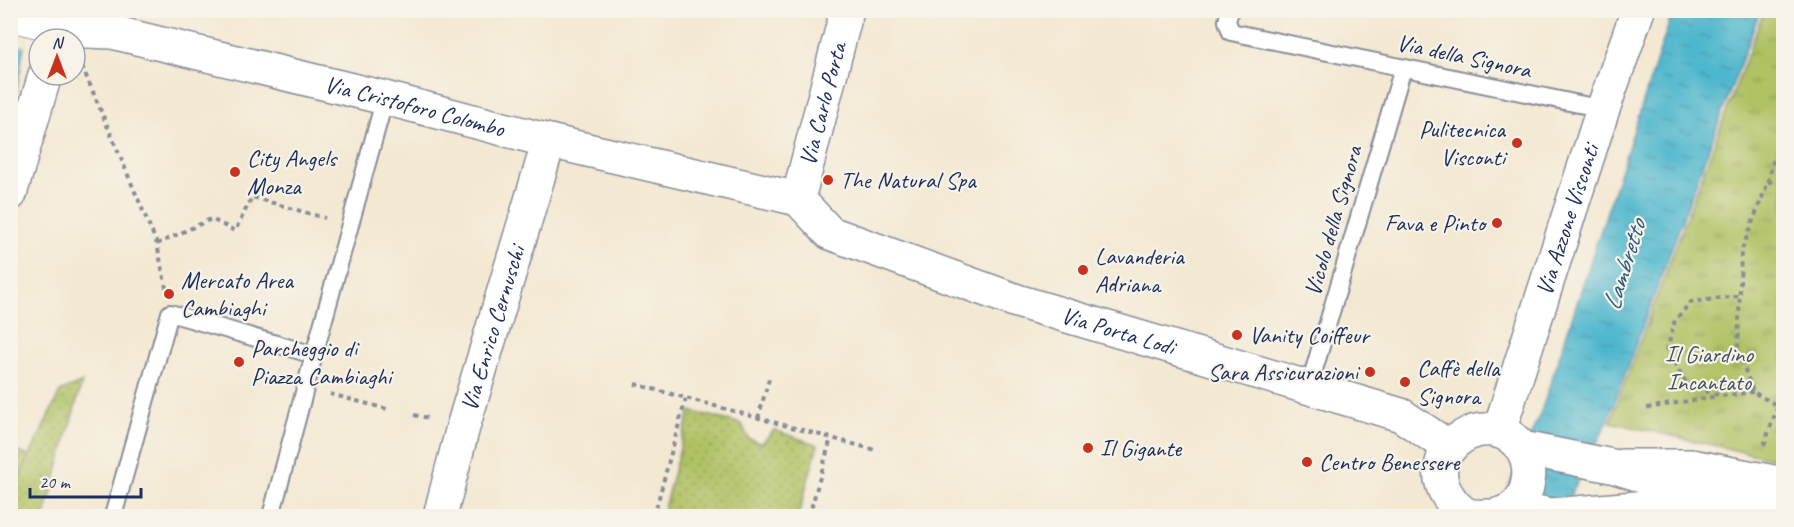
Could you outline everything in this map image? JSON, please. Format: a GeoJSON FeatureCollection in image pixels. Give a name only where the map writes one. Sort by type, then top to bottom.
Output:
{"type":"FeatureCollection","features":[{"type":"Feature","properties":{"kind":"street","name":"Via Carlo Porta"},"geometry":{"type":"LineString","coordinates":[[798,199],[847,10]]}},
{"type":"Feature","properties":{"kind":"street","name":"Via Azzone Visconti"},"geometry":{"type":"LineString","coordinates":[[1476,513],[1527,488],[1529,467],[1510,440],[1603,109],[1638,10]]}},
{"type":"Feature","properties":{"kind":"street","name":"Via Cristoforo Colombo"},"geometry":{"type":"LineString","coordinates":[[87,33],[112,32],[549,141],[798,199]]}},
{"type":"Feature","properties":{"kind":"street"},"geometry":{"type":"LineString","coordinates":[[10,194],[41,87]]}},
{"type":"Feature","properties":{"kind":"street","name":"Via Enrico Cernuschi"},"geometry":{"type":"LineString","coordinates":[[440,516],[549,141]]}},
{"type":"Feature","properties":{"kind":"street","name":"Via Porta Lodi"},"geometry":{"type":"LineString","coordinates":[[798,199],[830,233],[1017,301],[1401,415],[1449,447]]}},
{"type":"Feature","properties":{"kind":"street"},"geometry":{"type":"LineString","coordinates":[[1724,501],[1555,516],[1476,513],[1443,489],[1440,468],[1449,447],[1464,434],[1485,429],[1510,440],[1612,466],[1724,501],[1784,510]]}},
{"type":"Feature","properties":{"kind":"street"},"geometry":{"type":"LineString","coordinates":[[1612,466],[1691,466],[1768,481]]}},
{"type":"Feature","properties":{"kind":"lane","name":"Via della Signora"},"geometry":{"type":"LineString","coordinates":[[1230,10],[1227,21],[1231,32],[1603,109]]}},
{"type":"Feature","properties":{"kind":"lane","name":"Vicolo della Signora"},"geometry":{"type":"LineString","coordinates":[[1309,387],[1403,68]]}},
{"type":"Feature","properties":{"kind":"lane"},"geometry":{"type":"LineString","coordinates":[[271,516],[384,98]]}},
{"type":"Feature","properties":{"kind":"lane"},"geometry":{"type":"LineString","coordinates":[[113,516],[170,313],[314,355]]}},
{"type":"Feature","properties":{"kind":"path"},"geometry":{"type":"LineString","coordinates":[[75,87],[157,244],[170,313]]}},
{"type":"Feature","properties":{"kind":"path"},"geometry":{"type":"LineString","coordinates":[[1753,392],[1738,351],[1741,252],[1768,182],[1777,146],[1784,131]]}},
{"type":"Feature","properties":{"kind":"path"},"geometry":{"type":"LineString","coordinates":[[1768,182],[1784,182]]}},
{"type":"Feature","properties":{"kind":"path"},"geometry":{"type":"LineString","coordinates":[[157,244],[211,219],[235,231],[252,197],[350,226]]}},
{"type":"Feature","properties":{"kind":"path"},"geometry":{"type":"LineString","coordinates":[[1722,396],[1688,386],[1667,350],[1675,320],[1690,302],[1738,296]]}},
{"type":"Feature","properties":{"kind":"path"},"geometry":{"type":"LineString","coordinates":[[758,418],[769,379]]}},
{"type":"Feature","properties":{"kind":"path"},"geometry":{"type":"LineString","coordinates":[[635,384],[875,450]]}},
{"type":"Feature","properties":{"kind":"path"},"geometry":{"type":"LineString","coordinates":[[306,387],[387,409]]}},
{"type":"Feature","properties":{"kind":"path"},"geometry":{"type":"LineString","coordinates":[[1647,408],[1753,392],[1784,408]]}},
{"type":"Feature","properties":{"kind":"path"},"geometry":{"type":"LineString","coordinates":[[654,516],[686,398]]}},
{"type":"Feature","properties":{"kind":"path"},"geometry":{"type":"LineString","coordinates":[[1768,481],[1778,406]]}},
{"type":"Feature","properties":{"kind":"path"},"geometry":{"type":"LineString","coordinates":[[810,516],[831,438]]}},
{"type":"Feature","properties":{"kind":"green space","name":"Il Giardino Incantato"},"geometry":{"type":"Polygon","coordinates":[[[1764,11],[1784,11],[1783,461],[1610,422],[1764,11]]]}},
{"type":"Feature","properties":{"kind":"green space"},"geometry":{"type":"Polygon","coordinates":[[[82,382],[45,516],[11,516],[11,495],[60,392],[82,382]]]}},
{"type":"Feature","properties":{"kind":"green space"},"geometry":{"type":"Polygon","coordinates":[[[690,411],[742,424],[748,438],[761,444],[774,430],[818,445],[798,516],[662,516],[690,411]]]}},
{"type":"Feature","properties":{"kind":"green space"},"geometry":{"type":"Polygon","coordinates":[[[10,449],[29,456],[11,495],[10,449]]]}},
{"type":"Feature","properties":{"kind":"water"},"geometry":{"type":"Polygon","coordinates":[[[11,11],[28,22],[11,123],[11,11]]]}},
{"type":"Feature","properties":{"kind":"water","name":"Lambretto"},"geometry":{"type":"Polygon","coordinates":[[[1673,11],[1760,11],[1606,425],[1560,516],[1496,516],[1542,409],[1673,11]]]}},
{"type":"Feature","properties":{"kind":"pier"},"geometry":{"type":"Polygon","coordinates":[[[11,11],[28,22],[25,46],[10,43],[11,11]]]}},
{"type":"Feature","properties":{"kind":"place","name":"Pulitecnica Visconti"},"geometry":{"type":"Point","coordinates":[1517,143]}},
{"type":"Feature","properties":{"kind":"place","name":"City Angels Monza"},"geometry":{"type":"Point","coordinates":[235,172]}},
{"type":"Feature","properties":{"kind":"place","name":"The Natural Spa"},"geometry":{"type":"Point","coordinates":[828,180]}},
{"type":"Feature","properties":{"kind":"place","name":"Fava e Pinto"},"geometry":{"type":"Point","coordinates":[1497,223]}},
{"type":"Feature","properties":{"kind":"place","name":"Lavanderia Adriana"},"geometry":{"type":"Point","coordinates":[1083,270]}},
{"type":"Feature","properties":{"kind":"place","name":"Mercato Area Cambiaghi"},"geometry":{"type":"Point","coordinates":[169,294]}},
{"type":"Feature","properties":{"kind":"place","name":"Vanity Coiffeur"},"geometry":{"type":"Point","coordinates":[1237,335]}},
{"type":"Feature","properties":{"kind":"place","name":"Parcheggio di Piazza Cambiaghi"},"geometry":{"type":"Point","coordinates":[239,362]}},
{"type":"Feature","properties":{"kind":"place","name":"Sara Assicurazioni"},"geometry":{"type":"Point","coordinates":[1370,372]}},
{"type":"Feature","properties":{"kind":"place","name":"Caffè della Signora"},"geometry":{"type":"Point","coordinates":[1405,382]}},
{"type":"Feature","properties":{"kind":"place","name":"Il Gigante"},"geometry":{"type":"Point","coordinates":[1088,448]}},
{"type":"Feature","properties":{"kind":"place","name":"Centro Benessere"},"geometry":{"type":"Point","coordinates":[1307,462]}}]}
